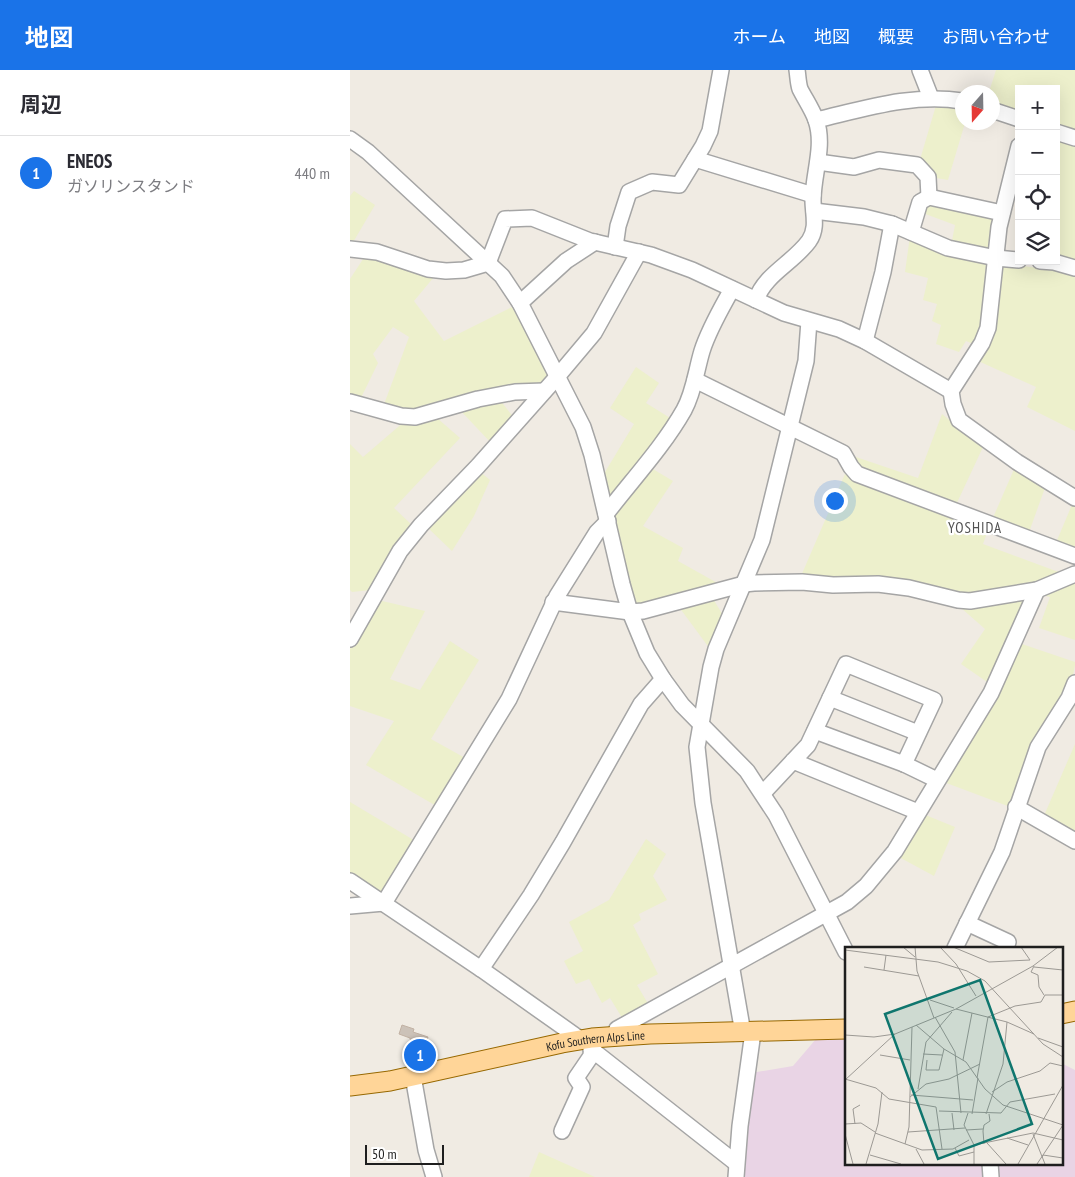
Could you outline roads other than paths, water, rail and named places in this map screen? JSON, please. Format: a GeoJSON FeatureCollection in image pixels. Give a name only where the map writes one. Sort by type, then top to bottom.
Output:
{"type":"FeatureCollection","features":[{"type":"Feature","properties":{"kind":"main road"},"geometry":{"type":"LineString","coordinates":[[1062,1016],[1075,1011]]}},
{"type":"Feature","properties":{"kind":"main road","name":"Kofu Southern Alps Line"},"geometry":{"type":"LineString","coordinates":[[350,1086],[390,1081],[616,1035],[845,1029]]}},
{"type":"Feature","properties":{"kind":"street"},"geometry":{"type":"LineString","coordinates":[[615,247],[618,226],[628,192],[652,182],[679,185],[696,158],[710,131],[721,70]]}},
{"type":"Feature","properties":{"kind":"street"},"geometry":{"type":"LineString","coordinates":[[756,300],[759,290],[767,279],[795,257],[810,239],[814,230],[813,195],[818,162],[819,138],[816,120],[799,87],[797,70]]}},
{"type":"Feature","properties":{"kind":"street"},"geometry":{"type":"LineString","coordinates":[[920,70],[931,98]]}},
{"type":"Feature","properties":{"kind":"street"},"geometry":{"type":"LineString","coordinates":[[816,120],[891,103],[931,98],[955,100]]}},
{"type":"Feature","properties":{"kind":"street"},"geometry":{"type":"LineString","coordinates":[[1000,113],[1015,118]]}},
{"type":"Feature","properties":{"kind":"street"},"geometry":{"type":"LineString","coordinates":[[1060,133],[1075,138]]}},
{"type":"Feature","properties":{"kind":"street"},"geometry":{"type":"LineString","coordinates":[[350,139],[368,152],[502,276],[520,303],[583,427],[592,454],[622,584],[630,612],[647,653],[663,680],[682,705],[747,772],[763,793],[845,950]]}},
{"type":"Feature","properties":{"kind":"street"},"geometry":{"type":"LineString","coordinates":[[696,158],[813,195]]}},
{"type":"Feature","properties":{"kind":"street"},"geometry":{"type":"LineString","coordinates":[[818,162],[854,167],[879,160],[917,165],[928,177],[929,197]]}},
{"type":"Feature","properties":{"kind":"street"},"geometry":{"type":"LineString","coordinates":[[1015,162],[1002,213],[988,328],[982,343],[951,391],[953,404],[959,420],[1017,462],[1075,498]]}},
{"type":"Feature","properties":{"kind":"street"},"geometry":{"type":"LineString","coordinates":[[911,232],[920,202],[929,197],[1002,213]]}},
{"type":"Feature","properties":{"kind":"street"},"geometry":{"type":"LineString","coordinates":[[814,211],[864,217],[892,224],[948,248],[996,258],[1015,260]]}},
{"type":"Feature","properties":{"kind":"street"},"geometry":{"type":"LineString","coordinates":[[488,263],[505,219],[532,218],[595,242],[651,255],[692,270],[784,313],[838,329],[865,341],[951,391]]}},
{"type":"Feature","properties":{"kind":"street"},"geometry":{"type":"LineString","coordinates":[[865,341],[892,224]]}},
{"type":"Feature","properties":{"kind":"street"},"geometry":{"type":"LineString","coordinates":[[520,303],[566,261],[595,242]]}},
{"type":"Feature","properties":{"kind":"street"},"geometry":{"type":"LineString","coordinates":[[350,249],[377,252],[428,269],[446,271],[464,270],[488,263]]}},
{"type":"Feature","properties":{"kind":"street"},"geometry":{"type":"LineString","coordinates":[[350,639],[400,551],[421,525],[478,466],[594,333],[639,252]]}},
{"type":"Feature","properties":{"kind":"street"},"geometry":{"type":"LineString","coordinates":[[1060,264],[1075,268]]}},
{"type":"Feature","properties":{"kind":"street"},"geometry":{"type":"LineString","coordinates":[[384,902],[509,699],[554,602],[607,517],[679,417],[690,397],[702,350],[714,321],[732,289]]}},
{"type":"Feature","properties":{"kind":"street"},"geometry":{"type":"LineString","coordinates":[[736,1170],[748,1032],[732,967],[701,784],[697,747],[716,649],[762,540],[806,361],[809,321]]}},
{"type":"Feature","properties":{"kind":"street"},"geometry":{"type":"LineString","coordinates":[[695,380],[843,453],[857,474],[1075,556]]}},
{"type":"Feature","properties":{"kind":"street"},"geometry":{"type":"LineString","coordinates":[[350,402],[401,416],[415,417],[478,399],[515,392],[544,391]]}},
{"type":"Feature","properties":{"kind":"street"},"geometry":{"type":"LineString","coordinates":[[554,602],[630,612],[656,609],[744,584],[802,582],[833,585],[878,584],[909,588],[958,600],[970,601],[1037,590],[1075,574]]}},
{"type":"Feature","properties":{"kind":"street"},"geometry":{"type":"LineString","coordinates":[[616,1035],[617,1029],[848,902],[866,886],[895,851],[991,693],[1037,590]]}},
{"type":"Feature","properties":{"kind":"street"},"geometry":{"type":"LineString","coordinates":[[763,793],[808,745],[846,664],[934,700],[904,764]]}},
{"type":"Feature","properties":{"kind":"street"},"geometry":{"type":"LineString","coordinates":[[481,969],[563,842],[641,704],[663,680]]}},
{"type":"Feature","properties":{"kind":"street"},"geometry":{"type":"LineString","coordinates":[[955,947],[1002,852],[1038,747],[1069,698],[1075,682]]}},
{"type":"Feature","properties":{"kind":"street"},"geometry":{"type":"LineString","coordinates":[[830,698],[918,733]]}},
{"type":"Feature","properties":{"kind":"street"},"geometry":{"type":"LineString","coordinates":[[815,731],[904,764],[937,780]]}},
{"type":"Feature","properties":{"kind":"street"},"geometry":{"type":"LineString","coordinates":[[793,761],[918,812]]}},
{"type":"Feature","properties":{"kind":"street"},"geometry":{"type":"LineString","coordinates":[[1016,807],[1075,841]]}},
{"type":"Feature","properties":{"kind":"street"},"geometry":{"type":"LineString","coordinates":[[350,880],[588,1042],[736,1170]]}},
{"type":"Feature","properties":{"kind":"street"},"geometry":{"type":"LineString","coordinates":[[350,906],[384,902]]}},
{"type":"Feature","properties":{"kind":"street"},"geometry":{"type":"LineString","coordinates":[[967,923],[1008,942],[1006,947]]}},
{"type":"Feature","properties":{"kind":"street"},"geometry":{"type":"LineString","coordinates":[[1062,1016],[1075,1023]]}},
{"type":"Feature","properties":{"kind":"street"},"geometry":{"type":"LineString","coordinates":[[562,1131],[582,1087],[576,1078],[591,1056],[588,1042]]}},
{"type":"Feature","properties":{"kind":"street"},"geometry":{"type":"LineString","coordinates":[[413,1076],[426,1150],[434,1177]]}},
{"type":"Feature","properties":{"kind":"street"},"geometry":{"type":"LineString","coordinates":[[990,1164],[991,1177]]}},
{"type":"Feature","properties":{"kind":"place","name":"ENEOS"},"geometry":{"type":"Point","coordinates":[420,1055]}},
{"type":"Feature","properties":{"kind":"district","name":"YOSHIDA"},"geometry":{"type":"Point","coordinates":[975,527]}}]}
